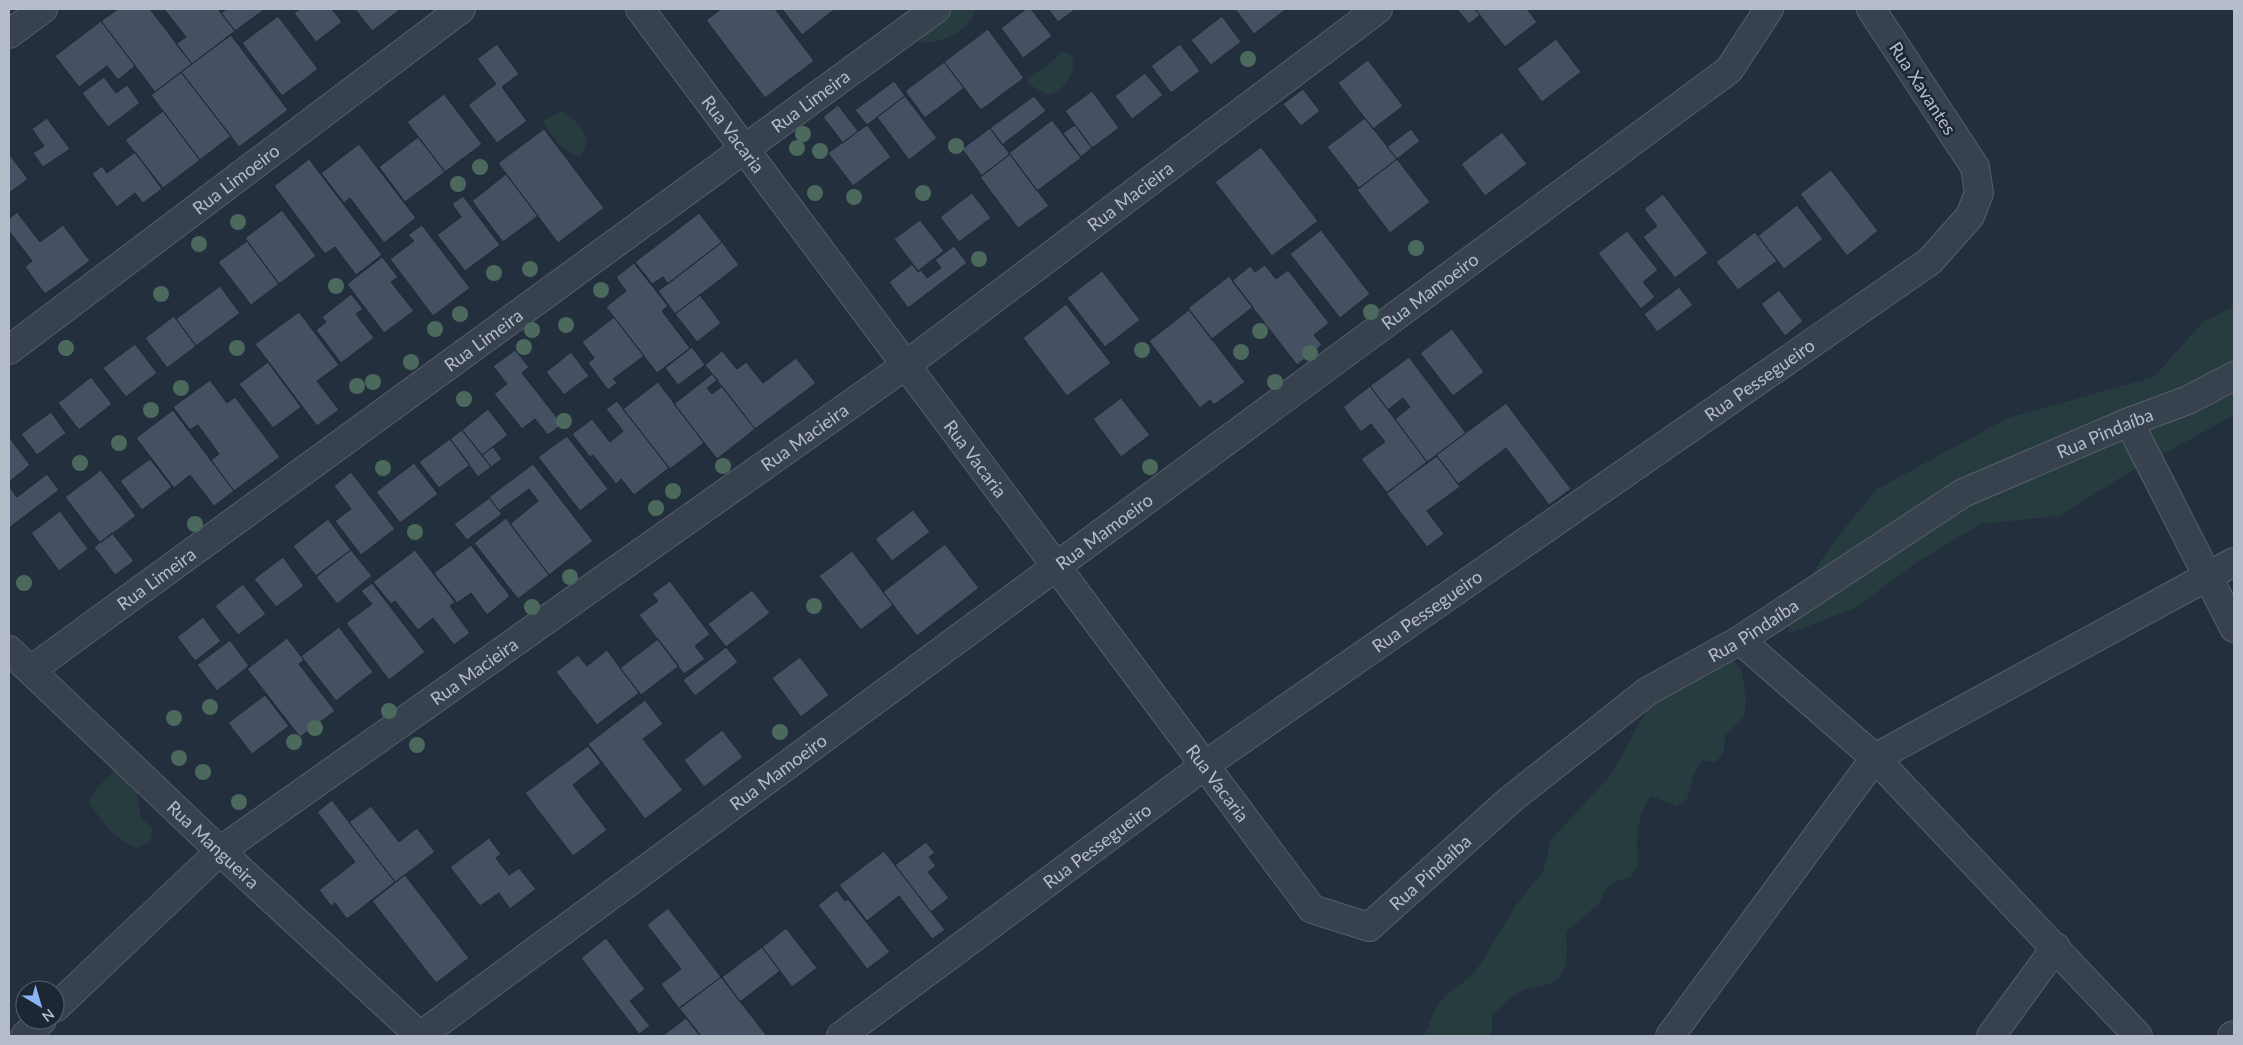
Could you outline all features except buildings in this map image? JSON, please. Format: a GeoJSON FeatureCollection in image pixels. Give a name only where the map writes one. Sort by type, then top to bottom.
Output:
{"type":"FeatureCollection","features":[{"type":"Feature","properties":{"kind":"street"},"geometry":{"type":"LineString","coordinates":[[9,34],[43,9]]}},
{"type":"Feature","properties":{"kind":"street","name":"Rua Limoeiro"},"geometry":{"type":"LineString","coordinates":[[9,350],[461,9]]}},
{"type":"Feature","properties":{"kind":"street","name":"Rua Vacaria"},"geometry":{"type":"LineString","coordinates":[[640,9],[1312,909]]}},
{"type":"Feature","properties":{"kind":"street","name":"Rua Limeira"},"geometry":{"type":"LineString","coordinates":[[32,670],[743,148],[936,9]]}},
{"type":"Feature","properties":{"kind":"street","name":"Rua Macieira"},"geometry":{"type":"LineString","coordinates":[[65,998],[220,851],[906,365],[1378,9]]}},
{"type":"Feature","properties":{"kind":"street","name":"Rua Mamoeiro"},"geometry":{"type":"LineString","coordinates":[[420,1036],[1729,70],[1769,9]]}},
{"type":"Feature","properties":{"kind":"street","name":"Rua Xavantes"},"geometry":{"type":"LineString","coordinates":[[1871,9],[1975,167]]}},
{"type":"Feature","properties":{"kind":"street","name":"Rua Pessegueiro"},"geometry":{"type":"LineString","coordinates":[[841,1036],[1205,765],[1930,261],[1970,216],[1979,193],[1975,167]]}},
{"type":"Feature","properties":{"kind":"street","name":"Rua Pindaíba"},"geometry":{"type":"LineString","coordinates":[[1312,909],[1369,927],[1510,800],[1648,692],[1740,640],[1963,493],[2129,422],[2188,400],[2234,376]]}},
{"type":"Feature","properties":{"kind":"street"},"geometry":{"type":"LineString","coordinates":[[2129,422],[2234,628]]}},
{"type":"Feature","properties":{"kind":"street"},"geometry":{"type":"LineString","coordinates":[[1670,1036],[1875,758],[2208,579],[2234,562]]}},
{"type":"Feature","properties":{"kind":"street"},"geometry":{"type":"LineString","coordinates":[[1740,640],[1875,758],[2056,947],[2138,1036]]}},
{"type":"Feature","properties":{"kind":"street","name":"Rua Mangueira"},"geometry":{"type":"LineString","coordinates":[[9,650],[220,851],[420,1036]]}},
{"type":"Feature","properties":{"kind":"street"},"geometry":{"type":"LineString","coordinates":[[1991,1036],[2056,947]]}},
{"type":"Feature","properties":{"kind":"green space"},"geometry":{"type":"Polygon","coordinates":[[[947,9],[972,9],[975,12],[967,25],[953,35],[938,41],[922,43],[919,37],[947,9]]]}},
{"type":"Feature","properties":{"kind":"green space"},"geometry":{"type":"Polygon","coordinates":[[[1061,52],[1068,53],[1073,58],[1070,76],[1063,86],[1047,95],[1029,84],[1027,79],[1049,64],[1061,52]]]}},
{"type":"Feature","properties":{"kind":"green space"},"geometry":{"type":"Polygon","coordinates":[[[563,111],[579,126],[586,136],[584,149],[580,156],[574,155],[563,148],[542,121],[563,111]]]}},
{"type":"Feature","properties":{"kind":"green space"},"geometry":{"type":"Polygon","coordinates":[[[2234,306],[2234,415],[2123,476],[2059,516],[1981,524],[1917,562],[1857,607],[1788,634],[1793,604],[1832,544],[1877,489],[2008,418],[2154,377],[2203,322],[2234,306]]]}},
{"type":"Feature","properties":{"kind":"green space"},"geometry":{"type":"Polygon","coordinates":[[[1729,654],[1742,672],[1746,702],[1744,716],[1725,736],[1724,751],[1716,762],[1702,760],[1695,771],[1687,799],[1676,806],[1651,796],[1639,822],[1637,839],[1638,867],[1629,878],[1616,881],[1605,890],[1599,904],[1566,931],[1566,960],[1563,972],[1559,978],[1547,985],[1526,989],[1508,1000],[1492,1015],[1492,1030],[1489,1036],[1424,1036],[1436,1008],[1445,996],[1469,978],[1479,966],[1514,908],[1543,871],[1548,857],[1549,842],[1610,776],[1647,710],[1676,677],[1729,654]]]}},
{"type":"Feature","properties":{"kind":"green space"},"geometry":{"type":"Polygon","coordinates":[[[117,768],[130,775],[137,791],[141,819],[153,828],[150,842],[138,848],[123,841],[116,835],[104,823],[89,802],[96,789],[117,768]]]}}]}
